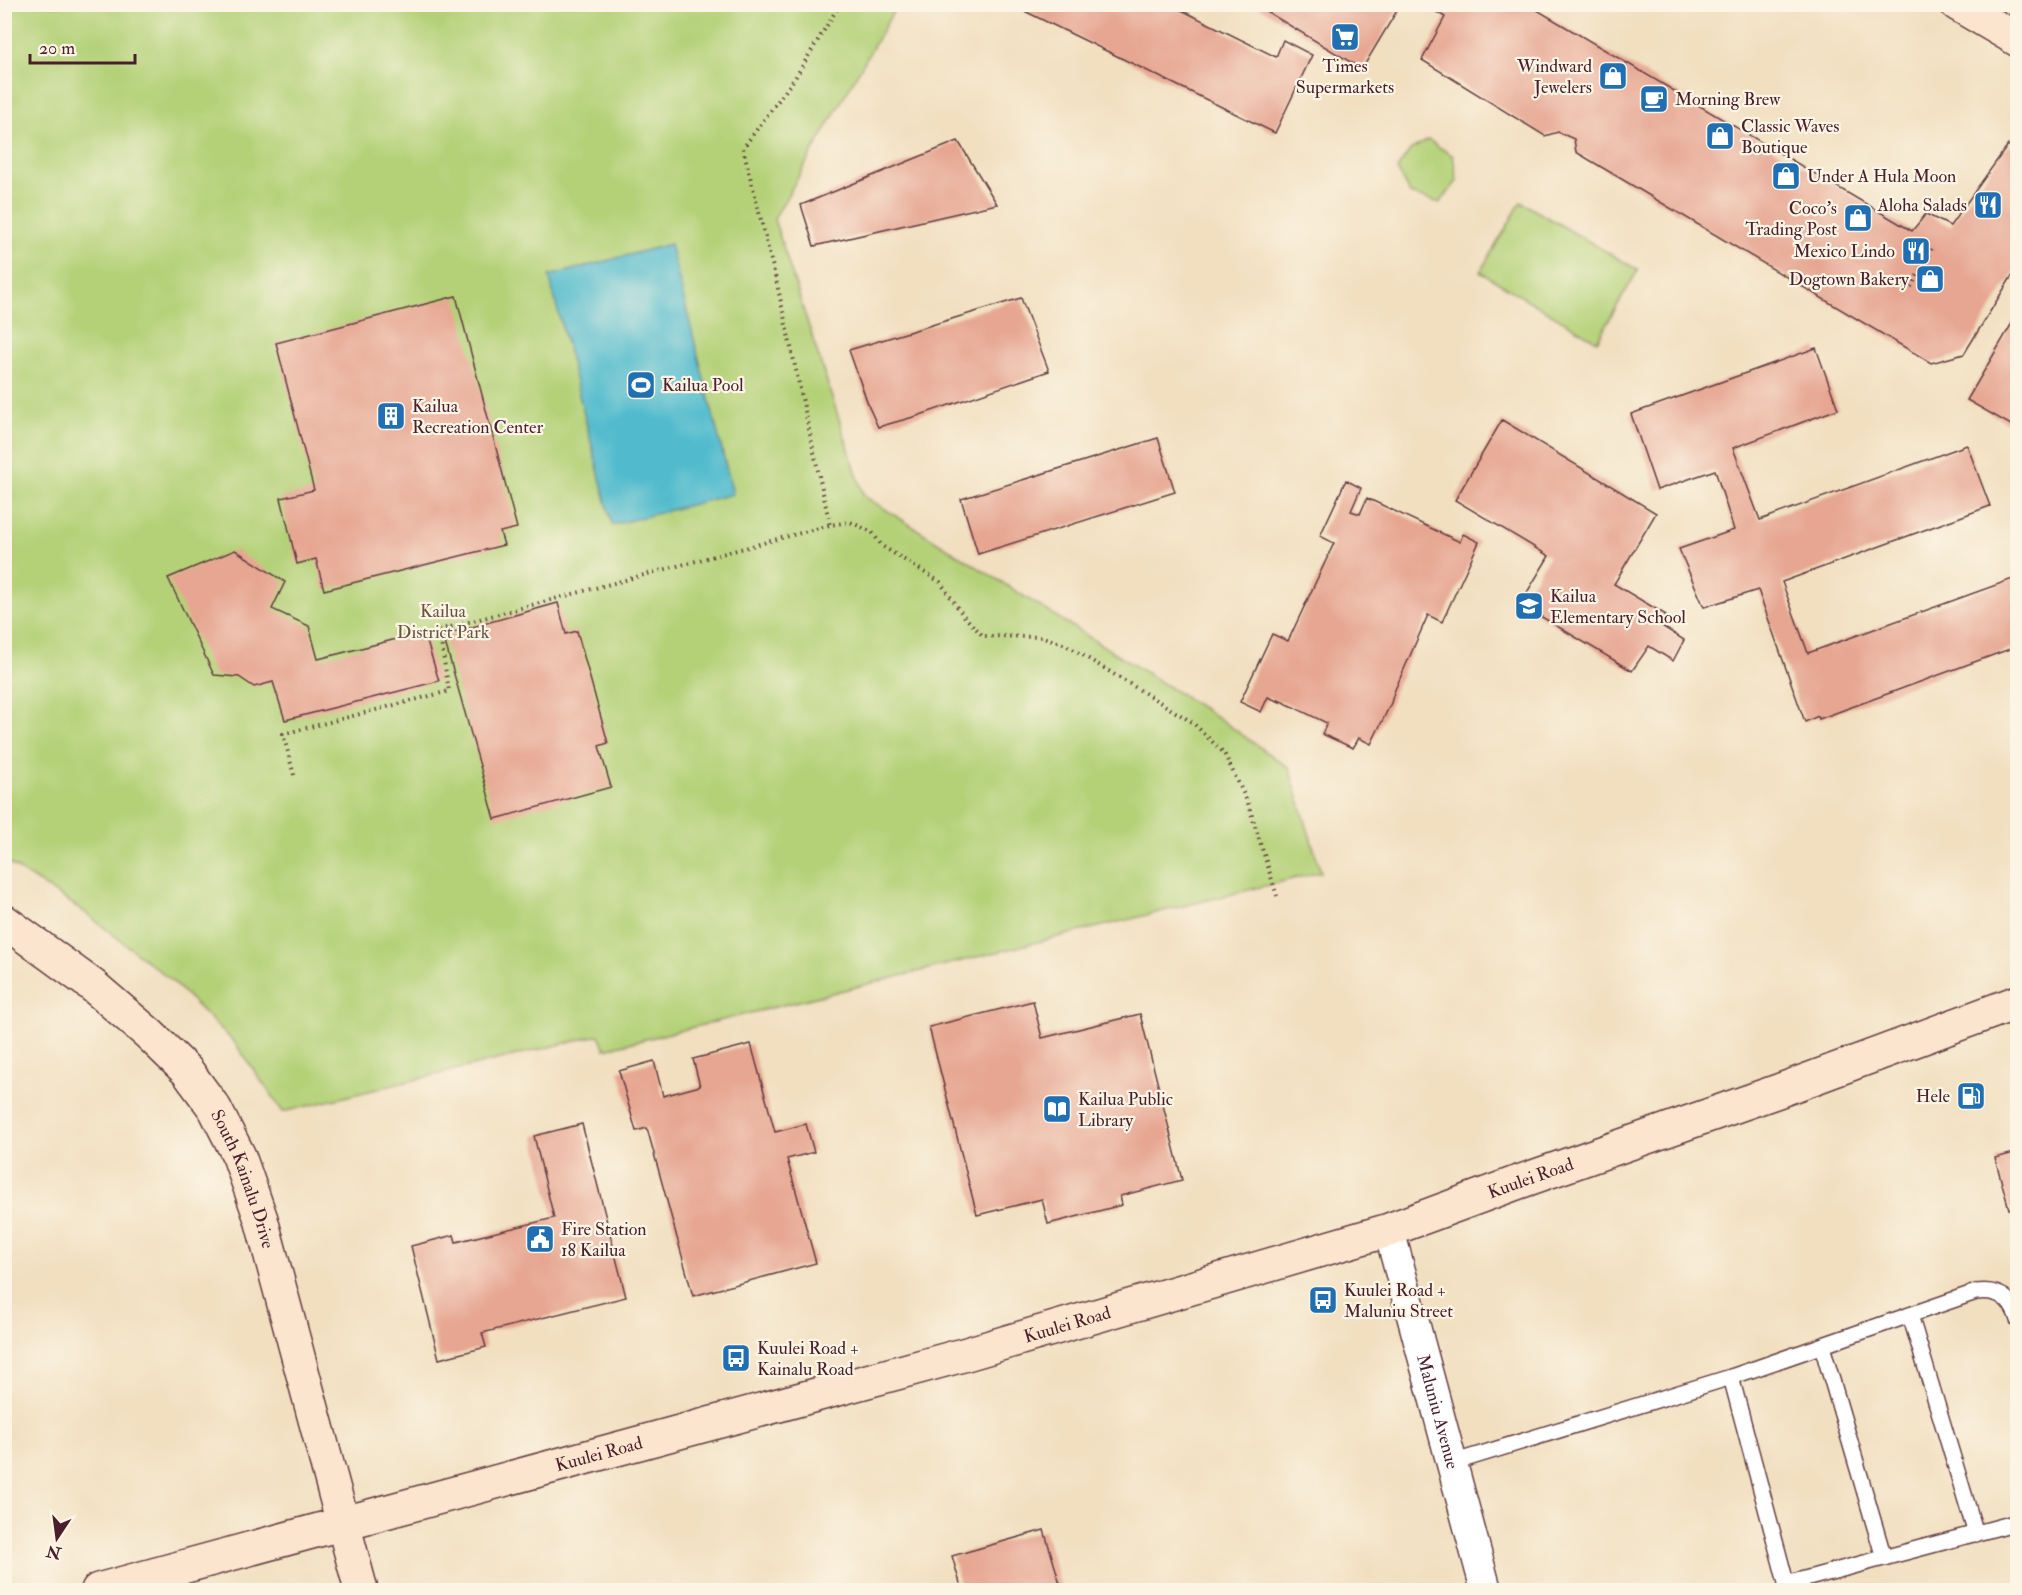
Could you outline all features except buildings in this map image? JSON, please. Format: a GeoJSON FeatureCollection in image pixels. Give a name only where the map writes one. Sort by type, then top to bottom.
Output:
{"type":"FeatureCollection","features":[{"type":"Feature","properties":{"kind":"main road"},"geometry":{"type":"LineString","coordinates":[[1957,4],[2018,40]]}},
{"type":"Feature","properties":{"kind":"main road","name":"South Kainalu Drive"},"geometry":{"type":"LineString","coordinates":[[4,921],[92,985],[149,1034],[188,1071],[215,1109],[239,1156],[261,1219],[361,1590]]}},
{"type":"Feature","properties":{"kind":"main road","name":"Kuulei Road"},"geometry":{"type":"LineString","coordinates":[[98,1590],[963,1355],[1389,1230],[1778,1091],[2018,1002]]}},
{"type":"Feature","properties":{"kind":"street","name":"Maluniu Avenue"},"geometry":{"type":"LineString","coordinates":[[1389,1230],[1486,1590]]}},
{"type":"Feature","properties":{"kind":"lane"},"geometry":{"type":"LineString","coordinates":[[1452,1463],[1731,1377],[1976,1292],[1989,1291],[2003,1296],[2014,1308],[2018,1320]]}},
{"type":"Feature","properties":{"kind":"lane"},"geometry":{"type":"LineString","coordinates":[[1910,1315],[1976,1534]]}},
{"type":"Feature","properties":{"kind":"lane"},"geometry":{"type":"LineString","coordinates":[[1822,1346],[1884,1558]]}},
{"type":"Feature","properties":{"kind":"lane"},"geometry":{"type":"LineString","coordinates":[[1731,1377],[1787,1587],[2018,1522]]}},
{"type":"Feature","properties":{"kind":"path"},"geometry":{"type":"LineString","coordinates":[[830,525],[777,284],[743,148],[795,78],[840,4]]}},
{"type":"Feature","properties":{"kind":"path"},"geometry":{"type":"LineString","coordinates":[[1911,287],[1932,248]]}},
{"type":"Feature","properties":{"kind":"path"},"geometry":{"type":"LineString","coordinates":[[294,775],[283,734],[449,691],[439,630],[830,525],[850,522],[872,532],[882,546],[940,582],[963,615],[983,636],[1043,637],[1066,645],[1192,722],[1224,753],[1248,803],[1277,896]]}},
{"type":"Feature","properties":{"kind":"green space","name":"Kailua District Park"},"geometry":{"type":"Polygon","coordinates":[[[4,5],[897,5],[774,219],[864,496],[1217,717],[1289,768],[1321,872],[605,1049],[599,1035],[283,1112],[235,1043],[171,980],[79,908],[5,861],[4,5]]]}},
{"type":"Feature","properties":{"kind":"green space"},"geometry":{"type":"Polygon","coordinates":[[[1428,140],[1453,156],[1457,181],[1440,203],[1410,194],[1397,169],[1410,150],[1428,140]]]}},
{"type":"Feature","properties":{"kind":"green space"},"geometry":{"type":"Polygon","coordinates":[[[1521,202],[1638,270],[1597,341],[1480,272],[1521,202]]]}},
{"type":"Feature","properties":{"kind":"water","name":"Kailua Pool"},"geometry":{"type":"Polygon","coordinates":[[[670,244],[733,494],[612,525],[549,276],[670,244]]]}},
{"type":"Feature","properties":{"kind":"place","name":"Times Supermarkets"},"geometry":{"type":"Point","coordinates":[1345,37]}},
{"type":"Feature","properties":{"kind":"place","name":"Windward Jewelers"},"geometry":{"type":"Point","coordinates":[1613,76]}},
{"type":"Feature","properties":{"kind":"place","name":"Morning Brew"},"geometry":{"type":"Point","coordinates":[1654,99]}},
{"type":"Feature","properties":{"kind":"place","name":"Classic Waves Boutique"},"geometry":{"type":"Point","coordinates":[1720,136]}},
{"type":"Feature","properties":{"kind":"place","name":"Under A Hula Moon"},"geometry":{"type":"Point","coordinates":[1786,176]}},
{"type":"Feature","properties":{"kind":"place","name":"Aloha Salads"},"geometry":{"type":"Point","coordinates":[1988,205]}},
{"type":"Feature","properties":{"kind":"place","name":"Coco’s Trading Post"},"geometry":{"type":"Point","coordinates":[1858,218]}},
{"type":"Feature","properties":{"kind":"place","name":"Mexico Lindo"},"geometry":{"type":"Point","coordinates":[1916,251]}},
{"type":"Feature","properties":{"kind":"place","name":"Dogtown Bakery"},"geometry":{"type":"Point","coordinates":[1930,279]}},
{"type":"Feature","properties":{"kind":"place","name":"Kailua Pool"},"geometry":{"type":"Point","coordinates":[641,385]}},
{"type":"Feature","properties":{"kind":"place","name":"Kailua Recreation Center"},"geometry":{"type":"Point","coordinates":[391,416]}},
{"type":"Feature","properties":{"kind":"place","name":"Kailua Elementary School"},"geometry":{"type":"Point","coordinates":[1529,606]}},
{"type":"Feature","properties":{"kind":"place","name":"Hele"},"geometry":{"type":"Point","coordinates":[1971,1096]}},
{"type":"Feature","properties":{"kind":"place","name":"Kailua Public Library"},"geometry":{"type":"Point","coordinates":[1057,1109]}},
{"type":"Feature","properties":{"kind":"place","name":"Fire Station 18 Kailua"},"geometry":{"type":"Point","coordinates":[540,1239]}},
{"type":"Feature","properties":{"kind":"place","name":"Kuulei Road + Maluniu Street"},"geometry":{"type":"Point","coordinates":[1323,1300]}},
{"type":"Feature","properties":{"kind":"place","name":"Kuulei Road + Kainalu Road"},"geometry":{"type":"Point","coordinates":[736,1358]}}]}
